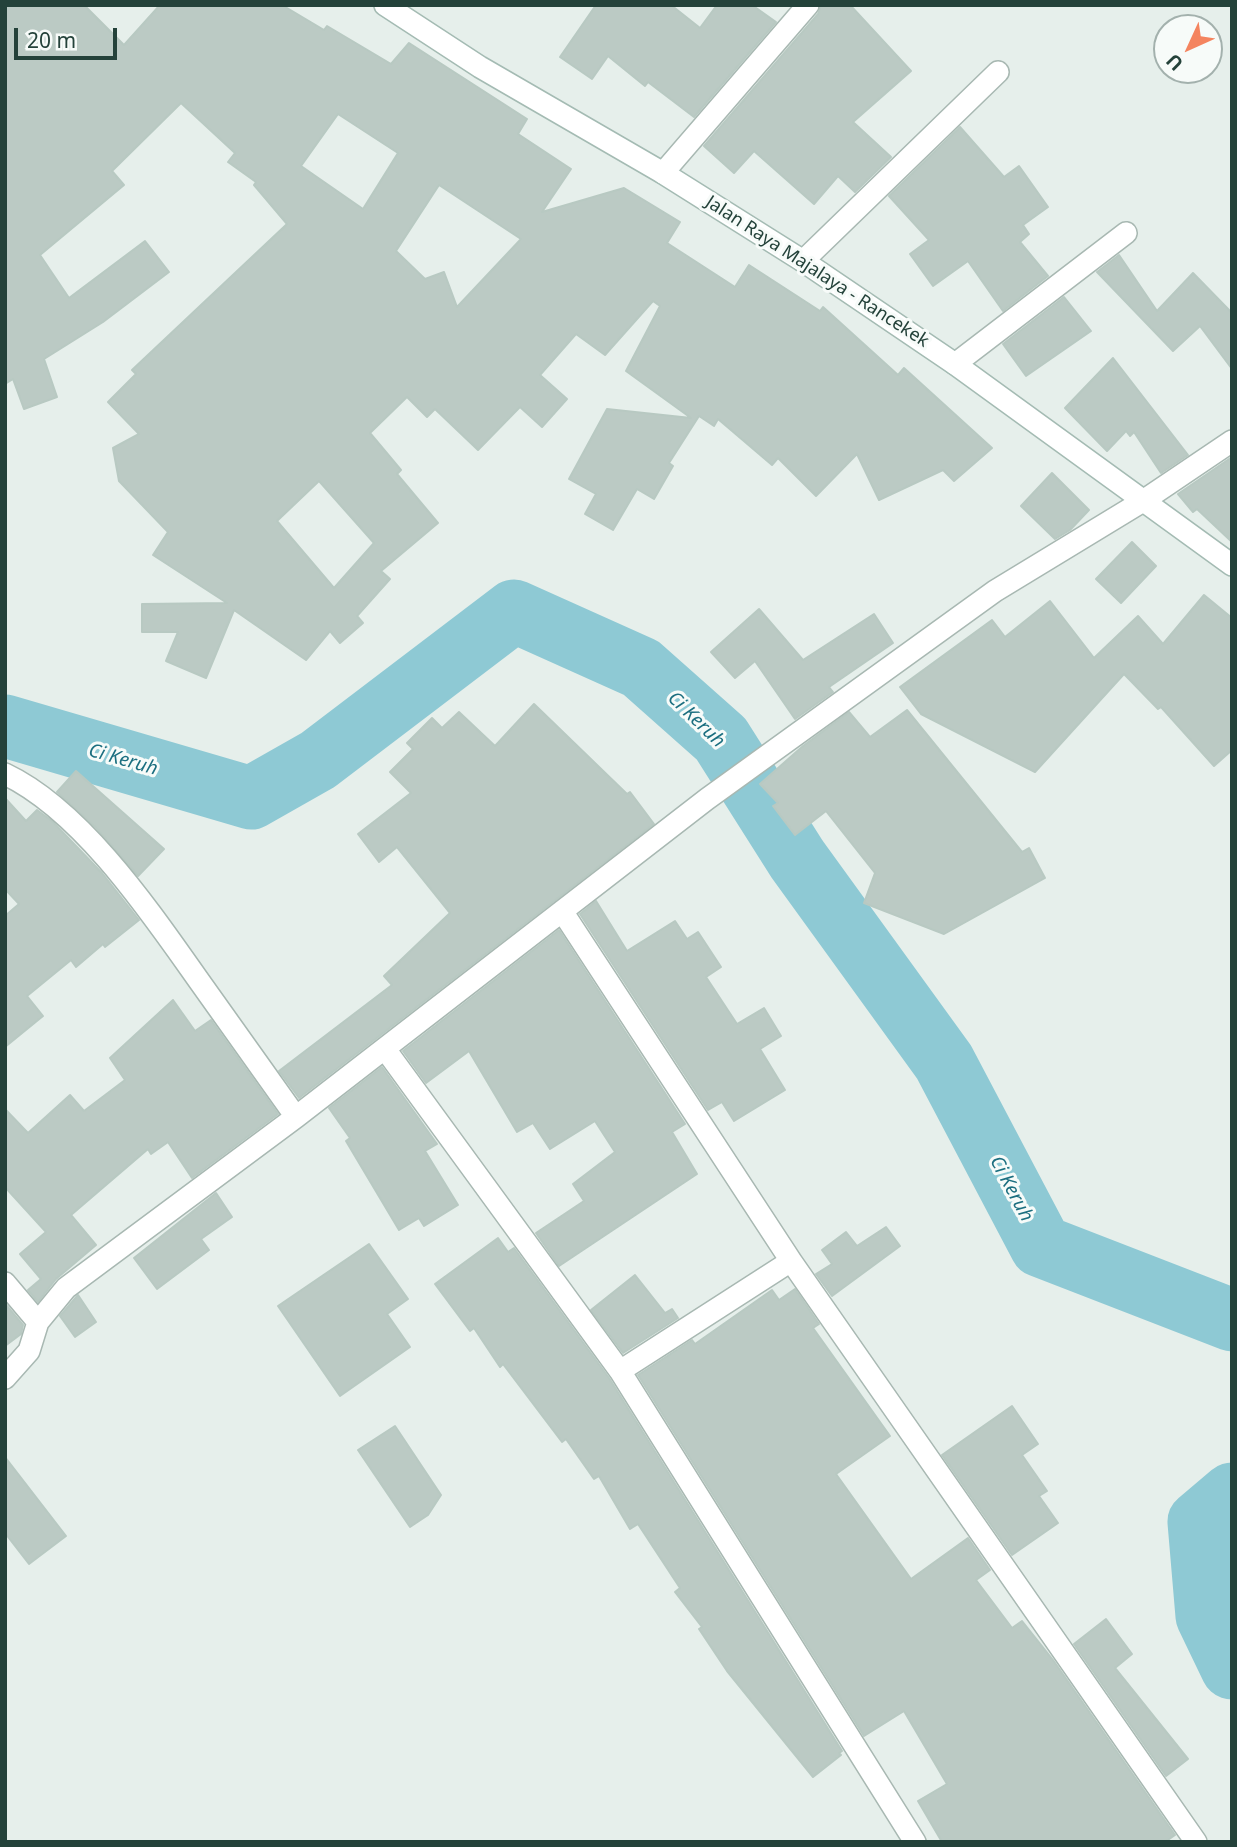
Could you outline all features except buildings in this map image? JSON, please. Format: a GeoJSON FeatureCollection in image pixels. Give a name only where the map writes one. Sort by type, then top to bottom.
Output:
{"type":"FeatureCollection","features":[{"type":"Feature","properties":{"kind":"street","name":"Jalan Raya Majalaya - Rancekek"},"geometry":{"type":"LineString","coordinates":[[385,5],[480,67],[663,173],[803,261],[955,363],[1232,565]]}},
{"type":"Feature","properties":{"kind":"street"},"geometry":{"type":"LineString","coordinates":[[663,173],[808,5]]}},
{"type":"Feature","properties":{"kind":"street"},"geometry":{"type":"LineString","coordinates":[[803,261],[998,72]]}},
{"type":"Feature","properties":{"kind":"street"},"geometry":{"type":"LineString","coordinates":[[955,363],[1126,233]]}},
{"type":"Feature","properties":{"kind":"street"},"geometry":{"type":"LineString","coordinates":[[5,1378],[29,1351],[38,1321],[66,1288],[296,1118],[707,799],[995,591],[1143,501],[1232,441]]}},
{"type":"Feature","properties":{"kind":"street"},"geometry":{"type":"LineString","coordinates":[[5,774],[30,786],[99,850],[160,926],[296,1118]]}},
{"type":"Feature","properties":{"kind":"street"},"geometry":{"type":"LineString","coordinates":[[562,911],[791,1261],[1196,1842]]}},
{"type":"Feature","properties":{"kind":"street"},"geometry":{"type":"LineString","coordinates":[[384,1049],[620,1371],[915,1842]]}},
{"type":"Feature","properties":{"kind":"street"},"geometry":{"type":"LineString","coordinates":[[620,1371],[791,1261]]}},
{"type":"Feature","properties":{"kind":"street"},"geometry":{"type":"LineString","coordinates":[[5,1283],[38,1321]]}},
{"type":"Feature","properties":{"kind":"waterway","name":"Ci Keruh"},"geometry":{"type":"LineString","coordinates":[[5,726],[251,798],[318,760],[514,611],[641,668],[721,739],[797,859],[944,1062],[1041,1246],[1232,1320]]}},
{"type":"Feature","properties":{"kind":"waterway","name":"Ci Keruh"},"geometry":{"type":"LineString","coordinates":[[1232,1494],[1199,1522],[1207,1616],[1232,1668]]}}]}
